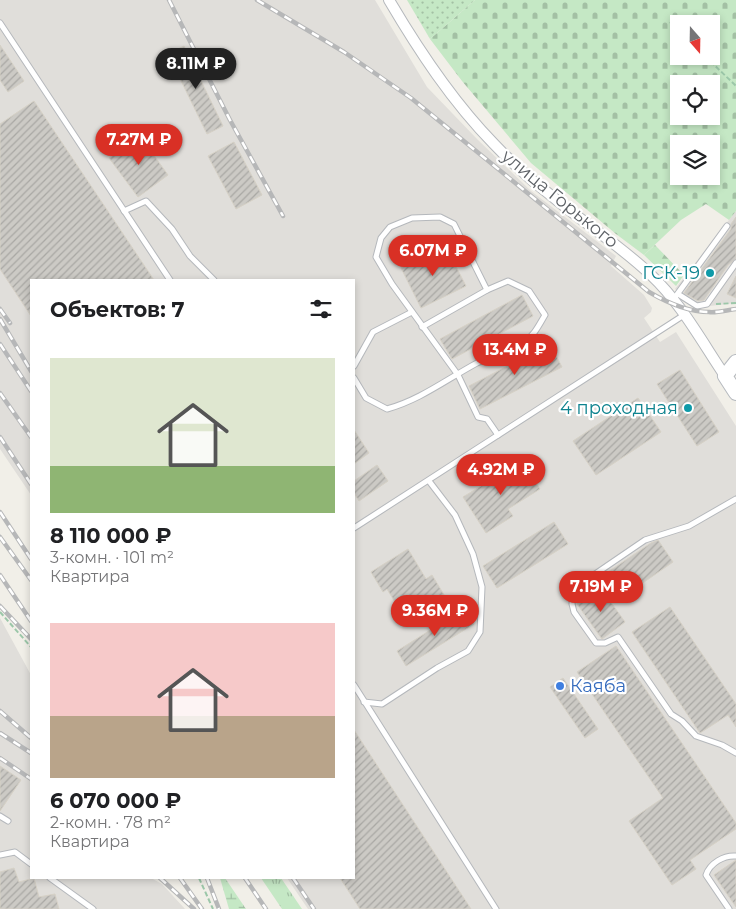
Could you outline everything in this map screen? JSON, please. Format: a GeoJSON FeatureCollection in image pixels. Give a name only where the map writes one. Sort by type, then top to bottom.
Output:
{"type":"FeatureCollection","features":[{"type":"Feature","properties":{"kind":"main road"},"geometry":{"type":"LineString","coordinates":[[725,376],[736,362]]}},
{"type":"Feature","properties":{"kind":"main road","name":"улица Горького"},"geometry":{"type":"LineString","coordinates":[[725,376],[736,393]]}},
{"type":"Feature","properties":{"kind":"street","name":"улица Горького"},"geometry":{"type":"LineString","coordinates":[[388,0],[421,52],[447,88],[493,144],[553,198],[627,253],[676,297],[684,315],[725,376]]}},
{"type":"Feature","properties":{"kind":"lane"},"geometry":{"type":"LineString","coordinates":[[0,23],[169,279]]}},
{"type":"Feature","properties":{"kind":"lane"},"geometry":{"type":"LineString","coordinates":[[124,210],[146,201],[172,229],[190,256],[213,279]]}},
{"type":"Feature","properties":{"kind":"lane"},"geometry":{"type":"LineString","coordinates":[[487,290],[454,224],[440,217],[412,218],[390,227],[381,238],[376,257],[392,284],[458,375],[478,417],[487,419],[498,435]]}},
{"type":"Feature","properties":{"kind":"lane"},"geometry":{"type":"LineString","coordinates":[[727,226],[676,297],[697,306],[707,304],[736,263]]}},
{"type":"Feature","properties":{"kind":"lane"},"geometry":{"type":"LineString","coordinates":[[355,380],[366,398],[387,410],[404,404],[476,364],[525,342],[538,329],[545,315],[529,291],[508,281],[487,290],[422,327]]}},
{"type":"Feature","properties":{"kind":"lane"},"geometry":{"type":"LineString","coordinates":[[355,364],[373,332],[412,312]]}},
{"type":"Feature","properties":{"kind":"lane"},"geometry":{"type":"LineString","coordinates":[[355,527],[684,315]]}},
{"type":"Feature","properties":{"kind":"lane"},"geometry":{"type":"LineString","coordinates":[[364,702],[382,704],[437,668],[468,651],[480,632],[482,587],[473,554],[455,515],[429,481]]}},
{"type":"Feature","properties":{"kind":"lane"},"geometry":{"type":"LineString","coordinates":[[736,499],[689,526],[644,540],[582,583],[572,596],[574,612],[596,643],[605,643],[618,637],[671,714],[682,721],[696,736],[722,745],[736,753]]}},
{"type":"Feature","properties":{"kind":"lane"},"geometry":{"type":"LineString","coordinates":[[355,688],[496,909]]}},
{"type":"Feature","properties":{"kind":"lane"},"geometry":{"type":"LineString","coordinates":[[0,816],[8,821]]}},
{"type":"Feature","properties":{"kind":"lane"},"geometry":{"type":"LineString","coordinates":[[0,855],[15,852],[30,863]]}},
{"type":"Feature","properties":{"kind":"lane"},"geometry":{"type":"LineString","coordinates":[[729,909],[706,875],[708,869],[725,856],[736,856]]}},
{"type":"Feature","properties":{"kind":"lane"},"geometry":{"type":"LineString","coordinates":[[51,879],[93,909]]}},
{"type":"Feature","properties":{"kind":"path"},"geometry":{"type":"LineString","coordinates":[[714,65],[736,86]]}},
{"type":"Feature","properties":{"kind":"path"},"geometry":{"type":"LineString","coordinates":[[707,304],[736,303]]}},
{"type":"Feature","properties":{"kind":"path"},"geometry":{"type":"LineString","coordinates":[[0,612],[30,646]]}},
{"type":"Feature","properties":{"kind":"path"},"geometry":{"type":"LineString","coordinates":[[199,879],[213,909]]}},
{"type":"Feature","properties":{"kind":"shaded area"},"geometry":{"type":"Polygon","coordinates":[[[0,0],[375,0],[427,87],[531,191],[616,256],[611,266],[644,295],[652,308],[651,312],[644,318],[660,342],[676,332],[736,426],[736,909],[308,909],[288,879],[355,879],[355,279],[30,279],[30,494],[0,449],[0,0]]]}},
{"type":"Feature","properties":{"kind":"shaded area"},"geometry":{"type":"Polygon","coordinates":[[[736,211],[736,303],[701,307],[675,289],[736,211]]]}},
{"type":"Feature","properties":{"kind":"shaded area"},"geometry":{"type":"Polygon","coordinates":[[[0,618],[30,673],[30,879],[153,879],[162,884],[185,909],[0,909],[0,618]]]}},
{"type":"Feature","properties":{"kind":"green space"},"geometry":{"type":"Polygon","coordinates":[[[407,0],[475,0],[430,39],[407,0]]]}},
{"type":"Feature","properties":{"kind":"green space"},"geometry":{"type":"Polygon","coordinates":[[[475,0],[736,0],[736,211],[729,220],[706,204],[681,220],[644,255],[531,163],[462,81],[430,39],[475,0]]]}},
{"type":"Feature","properties":{"kind":"green space"},"geometry":{"type":"Polygon","coordinates":[[[655,245],[684,275],[676,286],[644,255],[655,245]]]}},
{"type":"Feature","properties":{"kind":"green space"},"geometry":{"type":"Polygon","coordinates":[[[220,879],[226,879],[246,909],[229,909],[220,879]]]}},
{"type":"Feature","properties":{"kind":"green space"},"geometry":{"type":"Polygon","coordinates":[[[262,879],[282,879],[302,909],[282,909],[262,879]]]}},
{"type":"Feature","properties":{"kind":"building"},"geometry":{"type":"Polygon","coordinates":[[[0,45],[24,81],[8,92],[0,80],[0,45]]]}},
{"type":"Feature","properties":{"kind":"building"},"geometry":{"type":"Polygon","coordinates":[[[184,46],[223,126],[207,134],[168,54],[184,46]]]}},
{"type":"Feature","properties":{"kind":"building"},"geometry":{"type":"Polygon","coordinates":[[[34,101],[153,279],[30,279],[30,314],[0,269],[0,124],[34,101]]]}},
{"type":"Feature","properties":{"kind":"building"},"geometry":{"type":"Polygon","coordinates":[[[140,136],[168,175],[138,197],[109,158],[140,136]]]}},
{"type":"Feature","properties":{"kind":"building"},"geometry":{"type":"Polygon","coordinates":[[[234,142],[262,195],[236,209],[208,156],[234,142]]]}},
{"type":"Feature","properties":{"kind":"building","name":"ГСК-19"},"geometry":{"type":"Polygon","coordinates":[[[736,217],[736,259],[728,265],[704,300],[698,301],[684,293],[731,229],[731,224],[736,217]]]}},
{"type":"Feature","properties":{"kind":"building"},"geometry":{"type":"Polygon","coordinates":[[[445,245],[466,286],[421,308],[401,268],[445,245]]]}},
{"type":"Feature","properties":{"kind":"building"},"geometry":{"type":"Polygon","coordinates":[[[736,276],[736,298],[727,294],[736,276]]]}},
{"type":"Feature","properties":{"kind":"building"},"geometry":{"type":"Polygon","coordinates":[[[522,295],[533,316],[452,359],[440,339],[522,295]]]}},
{"type":"Feature","properties":{"kind":"building"},"geometry":{"type":"Polygon","coordinates":[[[550,344],[562,367],[480,409],[469,386],[550,344]]]}},
{"type":"Feature","properties":{"kind":"building","name":"4 проходная"},"geometry":{"type":"Polygon","coordinates":[[[680,370],[719,432],[697,446],[657,384],[680,370]]]}},
{"type":"Feature","properties":{"kind":"building"},"geometry":{"type":"Polygon","coordinates":[[[638,398],[661,432],[596,475],[573,441],[638,398]]]}},
{"type":"Feature","properties":{"kind":"building"},"geometry":{"type":"Polygon","coordinates":[[[355,432],[369,453],[355,463],[355,432]]]}},
{"type":"Feature","properties":{"kind":"building"},"geometry":{"type":"Polygon","coordinates":[[[522,461],[540,489],[508,509],[513,516],[486,533],[463,497],[522,461]]]}},
{"type":"Feature","properties":{"kind":"building"},"geometry":{"type":"Polygon","coordinates":[[[377,465],[388,481],[359,501],[355,495],[355,480],[377,465]]]}},
{"type":"Feature","properties":{"kind":"building"},"geometry":{"type":"Polygon","coordinates":[[[554,522],[568,544],[497,588],[483,566],[554,522]]]}},
{"type":"Feature","properties":{"kind":"building"},"geometry":{"type":"Polygon","coordinates":[[[658,540],[673,562],[624,596],[608,572],[658,540]]]}},
{"type":"Feature","properties":{"kind":"building"},"geometry":{"type":"Polygon","coordinates":[[[408,549],[426,579],[432,575],[446,598],[407,622],[387,589],[383,592],[371,572],[408,549]]]}},
{"type":"Feature","properties":{"kind":"building"},"geometry":{"type":"Polygon","coordinates":[[[600,587],[625,622],[602,639],[577,604],[600,587]]]}},
{"type":"Feature","properties":{"kind":"building"},"geometry":{"type":"Polygon","coordinates":[[[670,607],[736,704],[736,727],[728,715],[700,733],[632,632],[670,607]]]}},
{"type":"Feature","properties":{"kind":"building"},"geometry":{"type":"Polygon","coordinates":[[[464,609],[474,624],[406,666],[397,651],[464,609]]]}},
{"type":"Feature","properties":{"kind":"building"},"geometry":{"type":"Polygon","coordinates":[[[616,646],[736,823],[736,829],[690,860],[696,869],[672,885],[629,821],[663,798],[577,672],[616,646]]]}},
{"type":"Feature","properties":{"kind":"building"},"geometry":{"type":"Polygon","coordinates":[[[563,678],[598,729],[585,738],[550,687],[563,678]]]}},
{"type":"Feature","properties":{"kind":"building"},"geometry":{"type":"Polygon","coordinates":[[[355,732],[471,909],[360,909],[341,879],[355,879],[355,732]]]}},
{"type":"Feature","properties":{"kind":"building"},"geometry":{"type":"Polygon","coordinates":[[[0,766],[21,780],[0,811],[0,766]]]}},
{"type":"Feature","properties":{"kind":"building"},"geometry":{"type":"Polygon","coordinates":[[[736,860],[736,907],[714,875],[736,860]]]}},
{"type":"Feature","properties":{"kind":"building"},"geometry":{"type":"Polygon","coordinates":[[[14,868],[19,882],[34,879],[39,897],[55,894],[59,909],[0,909],[0,872],[14,868]]]}},
{"type":"Feature","properties":{"kind":"railway"},"geometry":{"type":"LineString","coordinates":[[169,0],[230,120],[283,216]]}},
{"type":"Feature","properties":{"kind":"railway"},"geometry":{"type":"LineString","coordinates":[[257,0],[344,52],[411,98],[649,292],[670,303],[701,312],[719,312],[736,309]]}},
{"type":"Feature","properties":{"kind":"railway"},"geometry":{"type":"LineString","coordinates":[[0,309],[10,323]]}},
{"type":"Feature","properties":{"kind":"railway"},"geometry":{"type":"LineString","coordinates":[[0,319],[30,369]]}},
{"type":"Feature","properties":{"kind":"railway"},"geometry":{"type":"LineString","coordinates":[[0,344],[30,389]]}},
{"type":"Feature","properties":{"kind":"railway"},"geometry":{"type":"LineString","coordinates":[[0,393],[30,436]]}},
{"type":"Feature","properties":{"kind":"railway"},"geometry":{"type":"LineString","coordinates":[[0,437],[30,482]]}},
{"type":"Feature","properties":{"kind":"railway"},"geometry":{"type":"LineString","coordinates":[[0,512],[30,557]]}},
{"type":"Feature","properties":{"kind":"railway"},"geometry":{"type":"LineString","coordinates":[[0,537],[30,579]]}},
{"type":"Feature","properties":{"kind":"railway"},"geometry":{"type":"LineString","coordinates":[[0,575],[30,620]]}},
{"type":"Feature","properties":{"kind":"railway"},"geometry":{"type":"LineString","coordinates":[[0,606],[30,638]]}},
{"type":"Feature","properties":{"kind":"railway"},"geometry":{"type":"LineString","coordinates":[[0,711],[30,737]]}},
{"type":"Feature","properties":{"kind":"railway"},"geometry":{"type":"LineString","coordinates":[[0,733],[30,752]]}},
{"type":"Feature","properties":{"kind":"railway"},"geometry":{"type":"LineString","coordinates":[[0,758],[30,778]]}},
{"type":"Feature","properties":{"kind":"railway"},"geometry":{"type":"LineString","coordinates":[[161,879],[194,909]]}},
{"type":"Feature","properties":{"kind":"railway"},"geometry":{"type":"LineString","coordinates":[[181,879],[202,909]]}},
{"type":"Feature","properties":{"kind":"railway"},"geometry":{"type":"LineString","coordinates":[[207,879],[219,909]]}},
{"type":"Feature","properties":{"kind":"railway"},"geometry":{"type":"LineString","coordinates":[[246,879],[266,909]]}},
{"type":"Feature","properties":{"kind":"railway"},"geometry":{"type":"LineString","coordinates":[[294,879],[314,909]]}},
{"type":"Feature","properties":{"kind":"place","name":"ГСК-19"},"geometry":{"type":"Point","coordinates":[710,273]}},
{"type":"Feature","properties":{"kind":"place","name":"4 проходная"},"geometry":{"type":"Point","coordinates":[688,408]}},
{"type":"Feature","properties":{"kind":"place","name":"Каяба"},"geometry":{"type":"Point","coordinates":[560,686]}}]}
